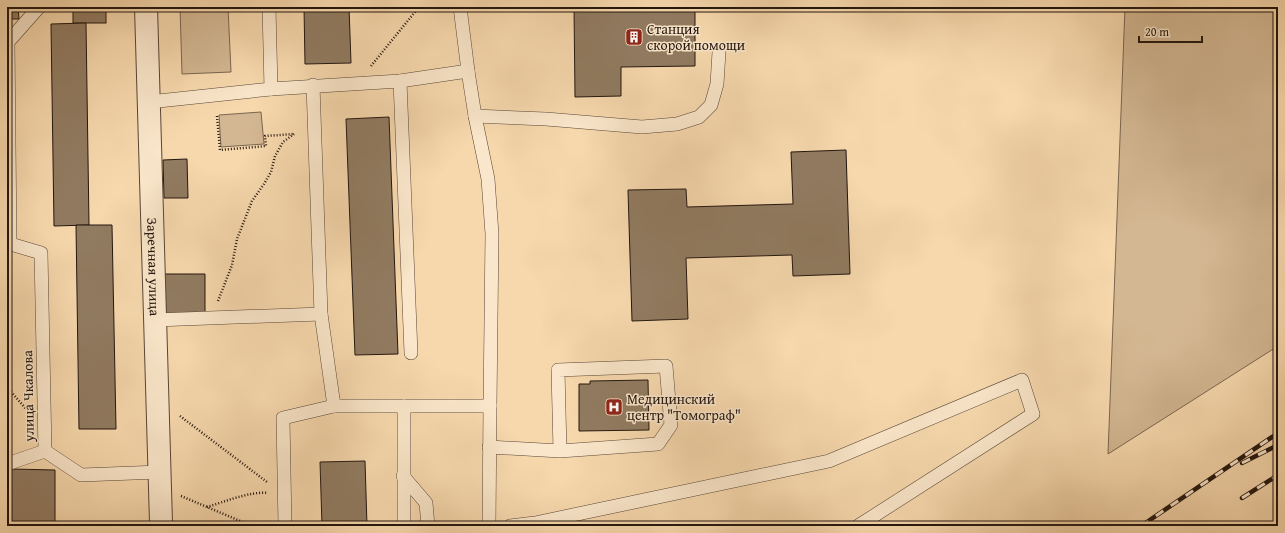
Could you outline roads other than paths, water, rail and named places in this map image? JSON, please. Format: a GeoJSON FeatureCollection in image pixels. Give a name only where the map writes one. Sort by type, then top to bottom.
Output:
{"type":"FeatureCollection","features":[{"type":"Feature","properties":{"kind":"street","name":"Заречная улица"},"geometry":{"type":"LineString","coordinates":[[146,7],[160,480],[160,526]]}},
{"type":"Feature","properties":{"kind":"lane"},"geometry":{"type":"LineString","coordinates":[[8,244],[8,42],[39,7]]}},
{"type":"Feature","properties":{"kind":"lane"},"geometry":{"type":"LineString","coordinates":[[269,7],[271,89]]}},
{"type":"Feature","properties":{"kind":"lane"},"geometry":{"type":"LineString","coordinates":[[460,7],[475,116],[488,179],[492,234],[489,526]]}},
{"type":"Feature","properties":{"kind":"lane"},"geometry":{"type":"LineString","coordinates":[[475,116],[546,119],[642,127],[677,124],[699,117],[711,105],[717,84],[719,52]]}},
{"type":"Feature","properties":{"kind":"lane"},"geometry":{"type":"LineString","coordinates":[[149,102],[313,85],[400,81],[468,71]]}},
{"type":"Feature","properties":{"kind":"lane"},"geometry":{"type":"LineString","coordinates":[[400,81],[411,353]]}},
{"type":"Feature","properties":{"kind":"lane"},"geometry":{"type":"LineString","coordinates":[[313,85],[321,314],[334,406]]}},
{"type":"Feature","properties":{"kind":"lane","name":"улица Чкалова"},"geometry":{"type":"LineString","coordinates":[[8,244],[41,253],[45,451],[81,475],[160,480]]}},
{"type":"Feature","properties":{"kind":"lane"},"geometry":{"type":"LineString","coordinates":[[155,320],[321,314]]}},
{"type":"Feature","properties":{"kind":"lane"},"geometry":{"type":"LineString","coordinates":[[489,447],[560,451],[658,444],[671,425],[666,366],[558,370],[560,451]]}},
{"type":"Feature","properties":{"kind":"lane"},"geometry":{"type":"LineString","coordinates":[[510,526],[535,523],[829,460],[1022,380],[1033,414],[858,526]]}},
{"type":"Feature","properties":{"kind":"lane"},"geometry":{"type":"LineString","coordinates":[[285,526],[284,418],[334,406],[490,406]]}},
{"type":"Feature","properties":{"kind":"lane"},"geometry":{"type":"LineString","coordinates":[[404,406],[404,526]]}},
{"type":"Feature","properties":{"kind":"lane"},"geometry":{"type":"LineString","coordinates":[[7,464],[45,451]]}},
{"type":"Feature","properties":{"kind":"lane"},"geometry":{"type":"LineString","coordinates":[[403,476],[426,503],[428,526]]}},
{"type":"Feature","properties":{"kind":"railway"},"geometry":{"type":"LineString","coordinates":[[1141,526],[1278,433]]}},
{"type":"Feature","properties":{"kind":"railway"},"geometry":{"type":"LineString","coordinates":[[1242,463],[1278,445]]}},
{"type":"Feature","properties":{"kind":"railway"},"geometry":{"type":"LineString","coordinates":[[1242,498],[1278,475]]}},
{"type":"Feature","properties":{"kind":"place","name":"Станция скорой помощи"},"geometry":{"type":"Point","coordinates":[634,37]}},
{"type":"Feature","properties":{"kind":"place","name":"Медицинский центр \"Томограф\""},"geometry":{"type":"Point","coordinates":[614,407]}}]}
